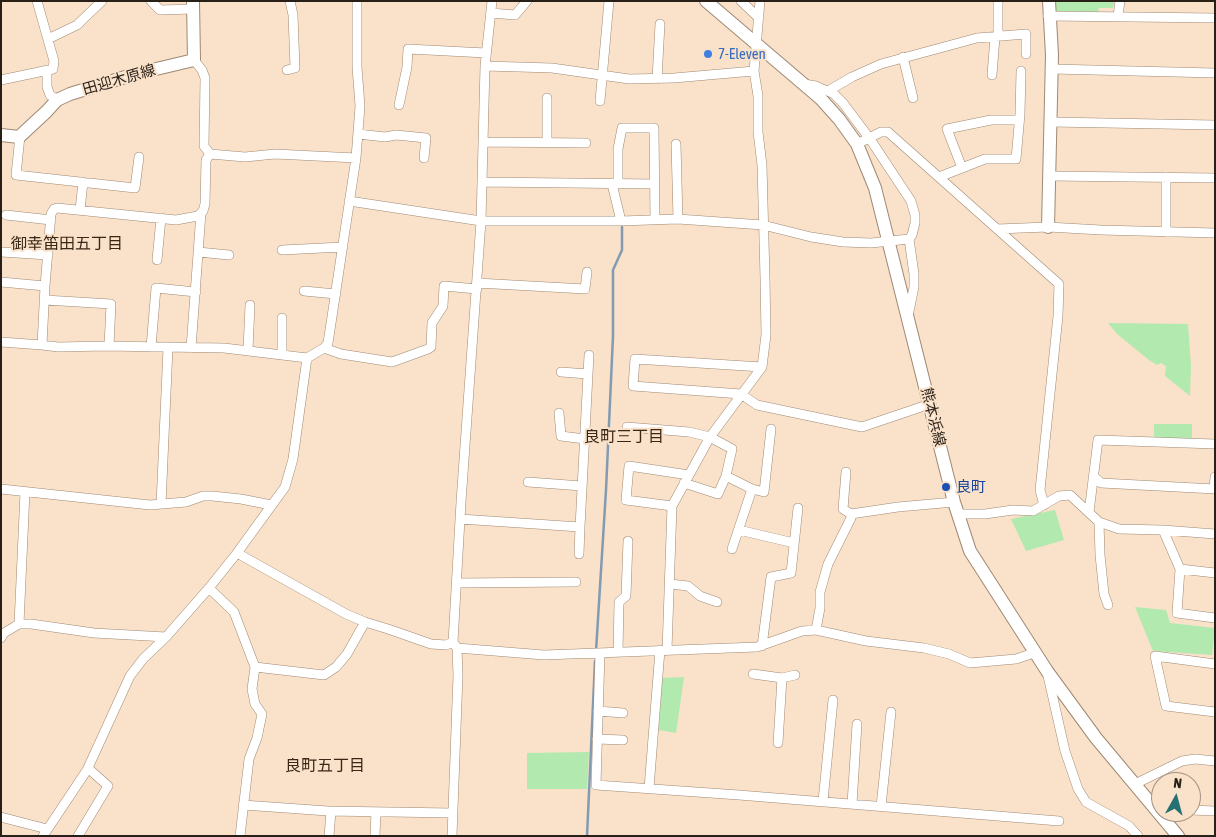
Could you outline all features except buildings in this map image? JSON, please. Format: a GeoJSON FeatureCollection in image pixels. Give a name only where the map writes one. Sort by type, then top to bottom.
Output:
{"type":"FeatureCollection","features":[{"type":"Feature","properties":{"kind":"main road","name":"熊本浜線"},"geometry":{"type":"LineString","coordinates":[[706,1],[821,99],[839,119],[857,144],[875,188],[954,502],[960,514],[970,550],[1034,653],[1096,738],[1151,802]]}},
{"type":"Feature","properties":{"kind":"main road"},"geometry":{"type":"LineString","coordinates":[[1048,1],[1052,69],[1048,227]]}},
{"type":"Feature","properties":{"kind":"main road"},"geometry":{"type":"LineString","coordinates":[[193,4],[194,60]]}},
{"type":"Feature","properties":{"kind":"main road","name":"田迎木原線"},"geometry":{"type":"LineString","coordinates":[[20,136],[57,100],[135,74],[194,60]]}},
{"type":"Feature","properties":{"kind":"main road"},"geometry":{"type":"LineString","coordinates":[[1,135],[20,136]]}},
{"type":"Feature","properties":{"kind":"main road","name":"熊本浜線"},"geometry":{"type":"LineString","coordinates":[[1167,822],[1178,836]]}},
{"type":"Feature","properties":{"kind":"street"},"geometry":{"type":"LineString","coordinates":[[1,80],[53,69],[54,61],[37,1]]}},
{"type":"Feature","properties":{"kind":"street"},"geometry":{"type":"LineString","coordinates":[[48,39],[76,25],[102,1]]}},
{"type":"Feature","properties":{"kind":"street"},"geometry":{"type":"LineString","coordinates":[[151,1],[160,10],[193,4]]}},
{"type":"Feature","properties":{"kind":"street"},"geometry":{"type":"LineString","coordinates":[[287,70],[295,68],[293,15],[290,1]]}},
{"type":"Feature","properties":{"kind":"street"},"geometry":{"type":"LineString","coordinates":[[1,342],[58,348],[109,346],[248,350],[307,358],[324,348],[328,343],[356,158],[360,106],[357,67],[357,1]]}},
{"type":"Feature","properties":{"kind":"street"},"geometry":{"type":"LineString","coordinates":[[452,836],[458,675],[455,645],[456,583],[481,221],[485,66],[492,1]]}},
{"type":"Feature","properties":{"kind":"street"},"geometry":{"type":"LineString","coordinates":[[491,13],[515,15],[527,1]]}},
{"type":"Feature","properties":{"kind":"street"},"geometry":{"type":"LineString","coordinates":[[600,101],[609,1]]}},
{"type":"Feature","properties":{"kind":"street"},"geometry":{"type":"LineString","coordinates":[[741,1],[759,18]]}},
{"type":"Feature","properties":{"kind":"street"},"geometry":{"type":"LineString","coordinates":[[649,788],[670,584],[672,506],[710,436],[762,367],[766,335],[762,165],[758,132],[758,96],[754,71],[758,46],[760,1]]}},
{"type":"Feature","properties":{"kind":"street"},"geometry":{"type":"LineString","coordinates":[[992,75],[998,1]]}},
{"type":"Feature","properties":{"kind":"street"},"geometry":{"type":"LineString","coordinates":[[1118,16],[1120,1]]}},
{"type":"Feature","properties":{"kind":"street"},"geometry":{"type":"LineString","coordinates":[[1048,16],[1215,18]]}},
{"type":"Feature","properties":{"kind":"street"},"geometry":{"type":"LineString","coordinates":[[657,78],[660,24]]}},
{"type":"Feature","properties":{"kind":"street"},"geometry":{"type":"LineString","coordinates":[[828,91],[852,77],[881,64],[977,38],[1026,34],[1026,54]]}},
{"type":"Feature","properties":{"kind":"street"},"geometry":{"type":"LineString","coordinates":[[399,105],[407,67],[408,49],[486,53]]}},
{"type":"Feature","properties":{"kind":"street"},"geometry":{"type":"LineString","coordinates":[[903,57],[913,98]]}},
{"type":"Feature","properties":{"kind":"street"},"geometry":{"type":"LineString","coordinates":[[194,60],[202,70],[205,78],[204,146],[210,154],[245,157],[274,154],[356,158]]}},
{"type":"Feature","properties":{"kind":"street"},"geometry":{"type":"LineString","coordinates":[[485,66],[552,68],[629,79],[754,71]]}},
{"type":"Feature","properties":{"kind":"street"},"geometry":{"type":"LineString","coordinates":[[1052,69],[1215,73]]}},
{"type":"Feature","properties":{"kind":"street"},"geometry":{"type":"LineString","coordinates":[[48,71],[47,87],[50,95],[57,100]]}},
{"type":"Feature","properties":{"kind":"street"},"geometry":{"type":"LineString","coordinates":[[939,178],[985,159],[1016,159],[1022,71]]}},
{"type":"Feature","properties":{"kind":"street"},"geometry":{"type":"LineString","coordinates":[[803,84],[816,86],[828,91],[843,102],[911,201],[915,223],[909,239],[914,287],[908,317]]}},
{"type":"Feature","properties":{"kind":"street"},"geometry":{"type":"LineString","coordinates":[[547,98],[547,143]]}},
{"type":"Feature","properties":{"kind":"street"},"geometry":{"type":"LineString","coordinates":[[962,168],[947,129],[991,120],[1018,120]]}},
{"type":"Feature","properties":{"kind":"street"},"geometry":{"type":"LineString","coordinates":[[1051,122],[1215,125]]}},
{"type":"Feature","properties":{"kind":"street"},"geometry":{"type":"LineString","coordinates":[[621,221],[615,184],[622,128],[654,128],[655,219]]}},
{"type":"Feature","properties":{"kind":"street"},"geometry":{"type":"LineString","coordinates":[[857,144],[881,132],[888,132],[1059,284],[1058,316],[1040,490],[1044,505]]}},
{"type":"Feature","properties":{"kind":"street"},"geometry":{"type":"LineString","coordinates":[[358,134],[426,138],[424,158]]}},
{"type":"Feature","properties":{"kind":"street"},"geometry":{"type":"LineString","coordinates":[[20,136],[16,175],[135,188],[139,157]]}},
{"type":"Feature","properties":{"kind":"street"},"geometry":{"type":"LineString","coordinates":[[483,142],[586,143]]}},
{"type":"Feature","properties":{"kind":"street"},"geometry":{"type":"LineString","coordinates":[[676,144],[678,218]]}},
{"type":"Feature","properties":{"kind":"street"},"geometry":{"type":"LineString","coordinates":[[191,348],[201,213],[205,204],[206,160],[210,154]]}},
{"type":"Feature","properties":{"kind":"street"},"geometry":{"type":"LineString","coordinates":[[1049,176],[1215,178]]}},
{"type":"Feature","properties":{"kind":"street"},"geometry":{"type":"LineString","coordinates":[[1166,177],[1166,232]]}},
{"type":"Feature","properties":{"kind":"street"},"geometry":{"type":"LineString","coordinates":[[80,210],[83,182]]}},
{"type":"Feature","properties":{"kind":"street"},"geometry":{"type":"LineString","coordinates":[[482,182],[655,184]]}},
{"type":"Feature","properties":{"kind":"street"},"geometry":{"type":"LineString","coordinates":[[349,201],[481,221],[621,221],[678,218],[763,225],[811,237],[843,242],[888,242],[909,239]]}},
{"type":"Feature","properties":{"kind":"street"},"geometry":{"type":"LineString","coordinates":[[42,345],[51,214],[57,208],[176,220],[198,216],[201,213]]}},
{"type":"Feature","properties":{"kind":"street"},"geometry":{"type":"LineString","coordinates":[[6,215],[51,220]]}},
{"type":"Feature","properties":{"kind":"street"},"geometry":{"type":"LineString","coordinates":[[157,260],[161,218]]}},
{"type":"Feature","properties":{"kind":"street"},"geometry":{"type":"LineString","coordinates":[[997,229],[1048,227],[1215,233]]}},
{"type":"Feature","properties":{"kind":"street"},"geometry":{"type":"LineString","coordinates":[[282,250],[343,247]]}},
{"type":"Feature","properties":{"kind":"street"},"geometry":{"type":"LineString","coordinates":[[1,252],[48,255]]}},
{"type":"Feature","properties":{"kind":"street"},"geometry":{"type":"LineString","coordinates":[[198,252],[229,254]]}},
{"type":"Feature","properties":{"kind":"street"},"geometry":{"type":"LineString","coordinates":[[324,348],[341,354],[392,362],[431,347],[432,323],[443,306],[444,286],[585,289],[588,272]]}},
{"type":"Feature","properties":{"kind":"street"},"geometry":{"type":"LineString","coordinates":[[1,282],[45,286]]}},
{"type":"Feature","properties":{"kind":"street"},"geometry":{"type":"LineString","coordinates":[[151,347],[156,288],[196,292]]}},
{"type":"Feature","properties":{"kind":"street"},"geometry":{"type":"LineString","coordinates":[[304,291],[336,294]]}},
{"type":"Feature","properties":{"kind":"street"},"geometry":{"type":"LineString","coordinates":[[45,300],[111,304],[109,346]]}},
{"type":"Feature","properties":{"kind":"street"},"geometry":{"type":"LineString","coordinates":[[248,350],[250,305]]}},
{"type":"Feature","properties":{"kind":"street"},"geometry":{"type":"LineString","coordinates":[[282,318],[282,354]]}},
{"type":"Feature","properties":{"kind":"street"},"geometry":{"type":"LineString","coordinates":[[161,504],[168,348]]}},
{"type":"Feature","properties":{"kind":"street"},"geometry":{"type":"LineString","coordinates":[[579,554],[588,355]]}},
{"type":"Feature","properties":{"kind":"street"},"geometry":{"type":"LineString","coordinates":[[1,817],[45,832],[88,768],[130,676],[143,659],[210,588],[285,487],[293,459],[307,358]]}},
{"type":"Feature","properties":{"kind":"street"},"geometry":{"type":"LineString","coordinates":[[762,367],[635,359],[633,386],[741,394],[757,405],[862,427],[930,404]]}},
{"type":"Feature","properties":{"kind":"street"},"geometry":{"type":"LineString","coordinates":[[561,372],[588,374]]}},
{"type":"Feature","properties":{"kind":"street"},"geometry":{"type":"LineString","coordinates":[[559,413],[561,436],[585,439]]}},
{"type":"Feature","properties":{"kind":"street"},"geometry":{"type":"LineString","coordinates":[[627,427],[689,432],[710,436],[732,449],[726,476],[718,494],[687,479],[629,466],[626,500],[672,506]]}},
{"type":"Feature","properties":{"kind":"street"},"geometry":{"type":"LineString","coordinates":[[726,476],[752,489],[764,492],[771,429]]}},
{"type":"Feature","properties":{"kind":"street"},"geometry":{"type":"LineString","coordinates":[[1088,512],[1098,440],[1215,444]]}},
{"type":"Feature","properties":{"kind":"street"},"geometry":{"type":"LineString","coordinates":[[846,472],[843,510],[851,514],[898,507],[954,502]]}},
{"type":"Feature","properties":{"kind":"street"},"geometry":{"type":"LineString","coordinates":[[1093,476],[1101,483]]}},
{"type":"Feature","properties":{"kind":"street"},"geometry":{"type":"LineString","coordinates":[[1091,491],[1097,484],[1101,483],[1214,489],[1215,477]]}},
{"type":"Feature","properties":{"kind":"street"},"geometry":{"type":"LineString","coordinates":[[528,482],[582,486]]}},
{"type":"Feature","properties":{"kind":"street"},"geometry":{"type":"LineString","coordinates":[[1,489],[150,505],[186,502],[203,496],[212,496],[271,505]]}},
{"type":"Feature","properties":{"kind":"street"},"geometry":{"type":"LineString","coordinates":[[732,549],[752,489]]}},
{"type":"Feature","properties":{"kind":"street"},"geometry":{"type":"LineString","coordinates":[[19,624],[25,492]]}},
{"type":"Feature","properties":{"kind":"street"},"geometry":{"type":"LineString","coordinates":[[960,514],[985,514],[1013,510],[1033,511],[1059,496],[1070,495],[1099,522],[1119,529],[1215,534]]}},
{"type":"Feature","properties":{"kind":"street"},"geometry":{"type":"LineString","coordinates":[[762,646],[771,577],[791,573],[798,508]]}},
{"type":"Feature","properties":{"kind":"street"},"geometry":{"type":"LineString","coordinates":[[816,630],[820,608],[820,592],[828,564],[851,518],[851,514]]}},
{"type":"Feature","properties":{"kind":"street"},"geometry":{"type":"LineString","coordinates":[[460,519],[580,527]]}},
{"type":"Feature","properties":{"kind":"street"},"geometry":{"type":"LineString","coordinates":[[1099,522],[1104,594],[1108,605]]}},
{"type":"Feature","properties":{"kind":"street"},"geometry":{"type":"LineString","coordinates":[[738,530],[794,543]]}},
{"type":"Feature","properties":{"kind":"street"},"geometry":{"type":"LineString","coordinates":[[1163,530],[1180,569],[1177,613],[1215,618]]}},
{"type":"Feature","properties":{"kind":"street"},"geometry":{"type":"LineString","coordinates":[[618,652],[619,602],[626,596],[628,541]]}},
{"type":"Feature","properties":{"kind":"street"},"geometry":{"type":"LineString","coordinates":[[237,553],[321,600],[365,622],[431,644],[544,655],[757,647],[802,631],[816,630],[866,641],[924,648],[949,654],[970,663],[1016,658],[1034,653]]}},
{"type":"Feature","properties":{"kind":"street"},"geometry":{"type":"LineString","coordinates":[[1180,569],[1215,573]]}},
{"type":"Feature","properties":{"kind":"street"},"geometry":{"type":"LineString","coordinates":[[456,583],[576,582]]}},
{"type":"Feature","properties":{"kind":"street"},"geometry":{"type":"LineString","coordinates":[[670,584],[688,586],[700,596],[717,602]]}},
{"type":"Feature","properties":{"kind":"street"},"geometry":{"type":"LineString","coordinates":[[210,588],[234,612],[255,667],[252,690],[256,704],[262,714],[257,738],[249,759],[240,836]]}},
{"type":"Feature","properties":{"kind":"street"},"geometry":{"type":"LineString","coordinates":[[255,667],[324,675],[336,668],[347,654],[365,622]]}},
{"type":"Feature","properties":{"kind":"street"},"geometry":{"type":"LineString","coordinates":[[1,638],[4,633],[19,624],[94,633],[166,636]]}},
{"type":"Feature","properties":{"kind":"street"},"geometry":{"type":"LineString","coordinates":[[597,653],[596,786],[823,801],[1059,822]]}},
{"type":"Feature","properties":{"kind":"street"},"geometry":{"type":"LineString","coordinates":[[1215,664],[1155,656],[1166,706],[1215,712]]}},
{"type":"Feature","properties":{"kind":"street"},"geometry":{"type":"LineString","coordinates":[[1047,671],[1065,751],[1078,789],[1086,802],[1129,826],[1138,836]]}},
{"type":"Feature","properties":{"kind":"street"},"geometry":{"type":"LineString","coordinates":[[753,674],[782,678],[795,675]]}},
{"type":"Feature","properties":{"kind":"street"},"geometry":{"type":"LineString","coordinates":[[778,744],[782,678]]}},
{"type":"Feature","properties":{"kind":"street"},"geometry":{"type":"LineString","coordinates":[[823,801],[833,700]]}},
{"type":"Feature","properties":{"kind":"street"},"geometry":{"type":"LineString","coordinates":[[598,711],[623,713]]}},
{"type":"Feature","properties":{"kind":"street"},"geometry":{"type":"LineString","coordinates":[[881,806],[891,712]]}},
{"type":"Feature","properties":{"kind":"street"},"geometry":{"type":"LineString","coordinates":[[852,804],[858,724]]}},
{"type":"Feature","properties":{"kind":"street"},"geometry":{"type":"LineString","coordinates":[[597,738],[623,740]]}},
{"type":"Feature","properties":{"kind":"street"},"geometry":{"type":"LineString","coordinates":[[1135,784],[1182,761],[1195,759],[1215,761]]}},
{"type":"Feature","properties":{"kind":"street"},"geometry":{"type":"LineString","coordinates":[[80,835],[108,786],[88,768]]}},
{"type":"Feature","properties":{"kind":"street"},"geometry":{"type":"LineString","coordinates":[[243,805],[331,812],[452,813]]}},
{"type":"Feature","properties":{"kind":"street"},"geometry":{"type":"LineString","coordinates":[[1201,810],[1215,811]]}},
{"type":"Feature","properties":{"kind":"street"},"geometry":{"type":"LineString","coordinates":[[329,836],[331,812]]}},
{"type":"Feature","properties":{"kind":"street"},"geometry":{"type":"LineString","coordinates":[[375,836],[376,812]]}},
{"type":"Feature","properties":{"kind":"green space"},"geometry":{"type":"Polygon","coordinates":[[[1056,1],[1114,1],[1113,8],[1099,8],[1098,12],[1056,11],[1056,1]]]}},
{"type":"Feature","properties":{"kind":"green space"},"geometry":{"type":"Polygon","coordinates":[[[1108,323],[1188,324],[1191,366],[1190,396],[1165,376],[1166,366],[1161,363],[1157,365],[1149,360],[1117,334],[1108,323]]]}},
{"type":"Feature","properties":{"kind":"green space"},"geometry":{"type":"Polygon","coordinates":[[[1154,424],[1192,424],[1192,441],[1154,439],[1154,424]]]}},
{"type":"Feature","properties":{"kind":"green space"},"geometry":{"type":"Polygon","coordinates":[[[1055,510],[1064,540],[1026,551],[1011,519],[1055,510]]]}},
{"type":"Feature","properties":{"kind":"green space"},"geometry":{"type":"Polygon","coordinates":[[[1135,607],[1166,610],[1170,623],[1215,628],[1212,655],[1153,651],[1135,607]]]}},
{"type":"Feature","properties":{"kind":"green space"},"geometry":{"type":"Polygon","coordinates":[[[684,677],[676,733],[659,730],[662,678],[684,677]]]}},
{"type":"Feature","properties":{"kind":"green space"},"geometry":{"type":"Polygon","coordinates":[[[589,752],[587,789],[527,789],[527,753],[589,752]]]}},
{"type":"Feature","properties":{"kind":"waterway"},"geometry":{"type":"LineString","coordinates":[[596,651],[613,336],[613,270],[622,250],[622,227]]}},
{"type":"Feature","properties":{"kind":"waterway"},"geometry":{"type":"LineString","coordinates":[[587,836],[595,661]]}},
{"type":"Feature","properties":{"kind":"place","name":"7-Eleven"},"geometry":{"type":"Point","coordinates":[708,54]}},
{"type":"Feature","properties":{"kind":"place","name":"良町"},"geometry":{"type":"Point","coordinates":[946,487]}},
{"type":"Feature","properties":{"kind":"district","name":"御幸笛田五丁目"},"geometry":{"type":"Point","coordinates":[67,244]}},
{"type":"Feature","properties":{"kind":"district","name":"良町三丁目"},"geometry":{"type":"Point","coordinates":[624,437]}},
{"type":"Feature","properties":{"kind":"district","name":"良町五丁目"},"geometry":{"type":"Point","coordinates":[325,766]}}]}
